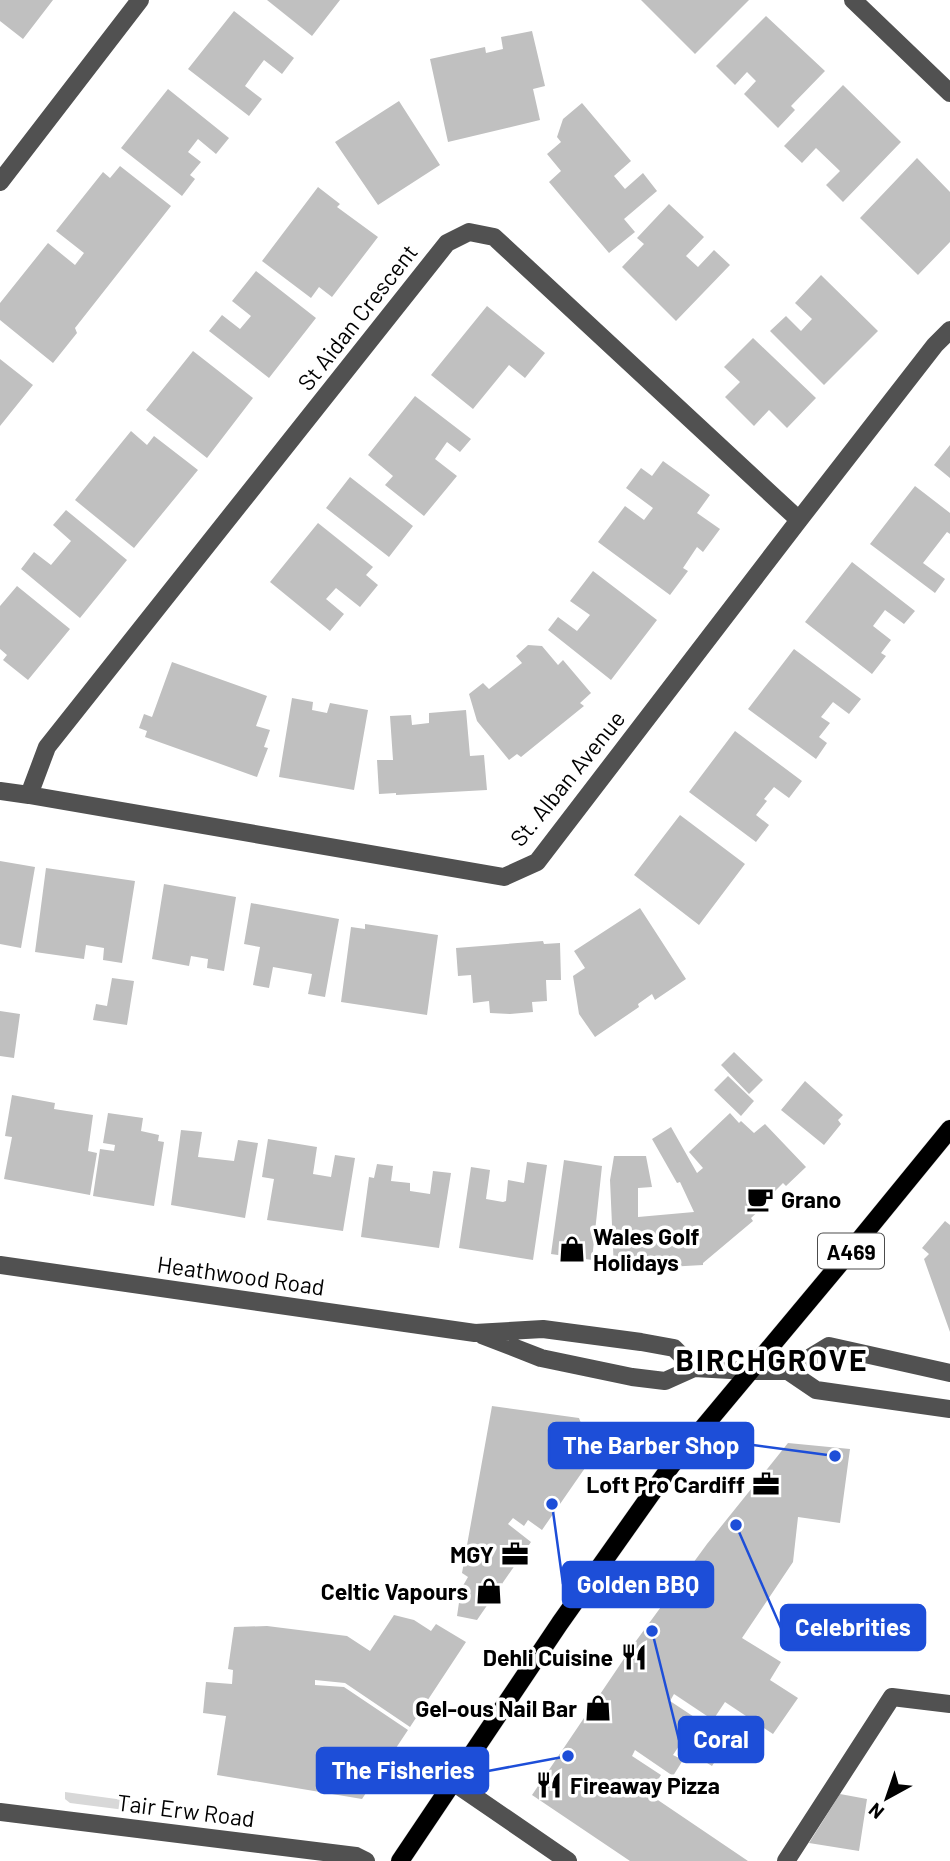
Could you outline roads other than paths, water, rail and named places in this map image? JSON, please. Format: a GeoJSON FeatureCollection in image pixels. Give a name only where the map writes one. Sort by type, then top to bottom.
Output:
{"type":"FeatureCollection","features":[{"type":"Feature","properties":{"kind":"main road","name":"A469"},"geometry":{"type":"LineString","coordinates":[[400,1861],[559,1623],[653,1490],[950,1129]]}},
{"type":"Feature","properties":{"kind":"street"},"geometry":{"type":"LineString","coordinates":[[0,181],[140,0]]}},
{"type":"Feature","properties":{"kind":"street"},"geometry":{"type":"LineString","coordinates":[[853,0],[950,93]]}},
{"type":"Feature","properties":{"kind":"street","name":"St Aidan Crescent"},"geometry":{"type":"LineString","coordinates":[[29,795],[47,747],[447,243],[469,232],[494,237],[799,520]]}},
{"type":"Feature","properties":{"kind":"street","name":"St. Alban Avenue"},"geometry":{"type":"LineString","coordinates":[[0,791],[504,877],[537,862],[799,520],[950,330]]}},
{"type":"Feature","properties":{"kind":"street","name":"Heathwood Road"},"geometry":{"type":"LineString","coordinates":[[0,1265],[475,1333],[543,1329],[641,1342],[674,1348],[694,1368]]}},
{"type":"Feature","properties":{"kind":"street","name":"Heathwood Road"},"geometry":{"type":"LineString","coordinates":[[475,1333],[541,1358],[632,1377],[665,1381],[694,1368],[788,1371]]}},
{"type":"Feature","properties":{"kind":"street"},"geometry":{"type":"LineString","coordinates":[[950,1373],[829,1346],[788,1371],[816,1390],[950,1409]]}},
{"type":"Feature","properties":{"kind":"street"},"geometry":{"type":"LineString","coordinates":[[786,1861],[892,1697],[950,1704]]}},
{"type":"Feature","properties":{"kind":"street"},"geometry":{"type":"LineString","coordinates":[[453,1782],[568,1861]]}},
{"type":"Feature","properties":{"kind":"street","name":"Tair Erw Road"},"geometry":{"type":"LineString","coordinates":[[0,1812],[356,1856],[366,1861]]}},
{"type":"Feature","properties":{"kind":"place","name":"Grano"},"geometry":{"type":"Point","coordinates":[760,1199]}},
{"type":"Feature","properties":{"kind":"place","name":"Wales Golf Holidays"},"geometry":{"type":"Point","coordinates":[572,1249]}},
{"type":"Feature","properties":{"kind":"place","name":"The Barber Shop"},"geometry":{"type":"Point","coordinates":[835,1456]}},
{"type":"Feature","properties":{"kind":"place","name":"Loft Pro Cardiff"},"geometry":{"type":"Point","coordinates":[766,1484]}},
{"type":"Feature","properties":{"kind":"place","name":"Golden BBQ"},"geometry":{"type":"Point","coordinates":[552,1504]}},
{"type":"Feature","properties":{"kind":"place","name":"Celebrities"},"geometry":{"type":"Point","coordinates":[736,1525]}},
{"type":"Feature","properties":{"kind":"place","name":"MGY"},"geometry":{"type":"Point","coordinates":[515,1554]}},
{"type":"Feature","properties":{"kind":"place","name":"Celtic Vapours"},"geometry":{"type":"Point","coordinates":[489,1591]}},
{"type":"Feature","properties":{"kind":"place","name":"Coral"},"geometry":{"type":"Point","coordinates":[652,1631]}},
{"type":"Feature","properties":{"kind":"place","name":"Dehli Cuisine"},"geometry":{"type":"Point","coordinates":[634,1657]}},
{"type":"Feature","properties":{"kind":"place","name":"Gel-ous Nail Bar"},"geometry":{"type":"Point","coordinates":[598,1708]}},
{"type":"Feature","properties":{"kind":"place","name":"The Fisheries"},"geometry":{"type":"Point","coordinates":[568,1756]}},
{"type":"Feature","properties":{"kind":"place","name":"Fireaway Pizza"},"geometry":{"type":"Point","coordinates":[549,1785]}},
{"type":"Feature","properties":{"kind":"district","name":"BIRCHGROVE"},"geometry":{"type":"Point","coordinates":[772,1359]}}]}
